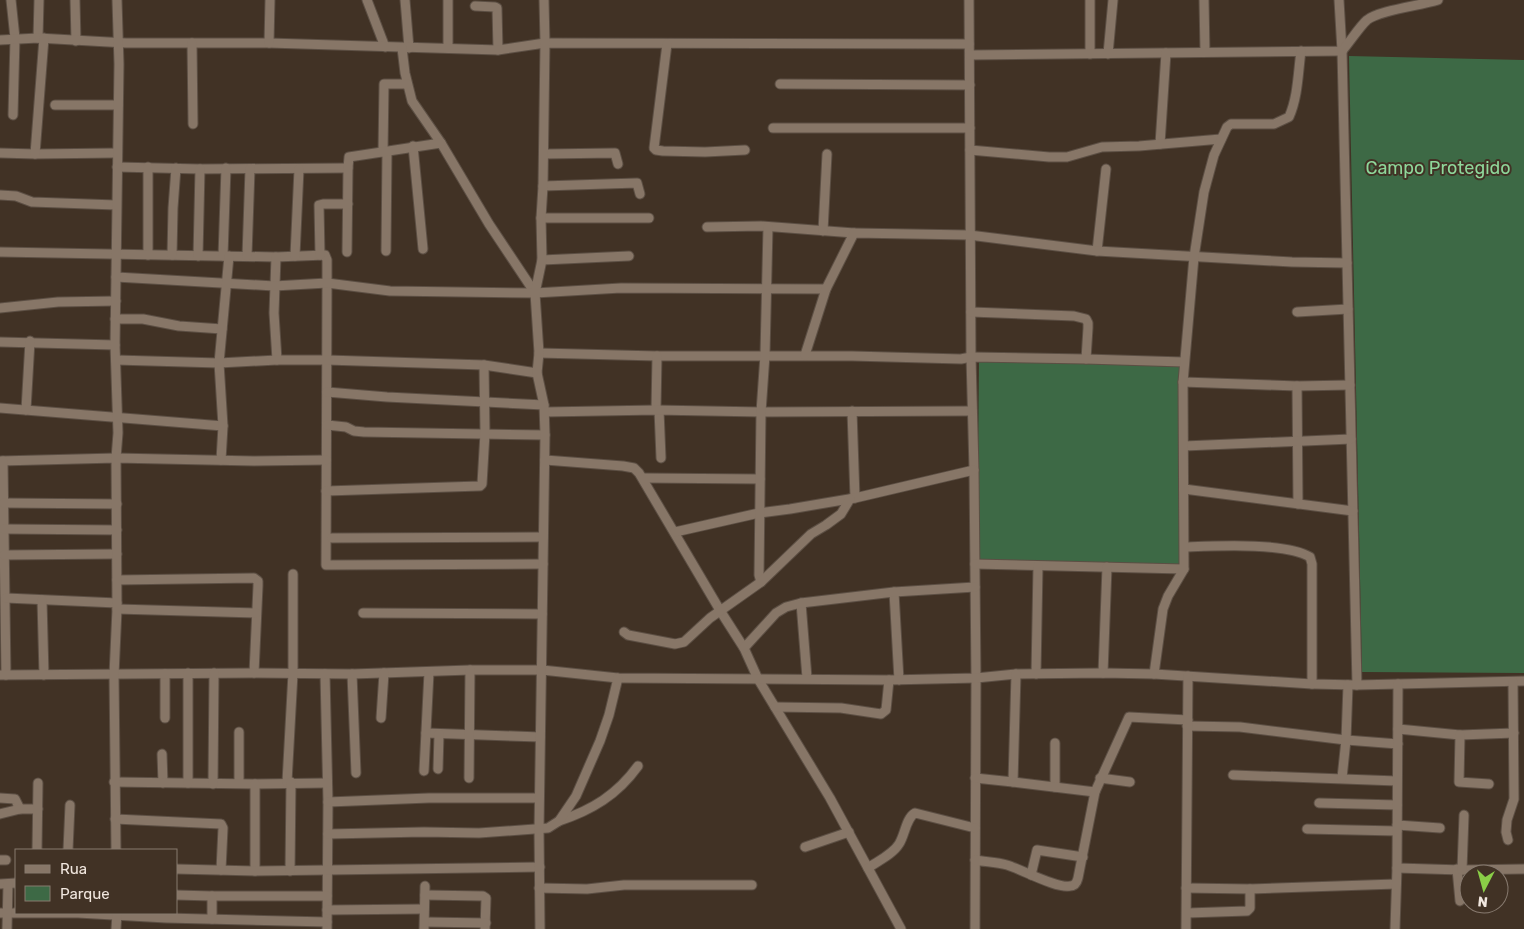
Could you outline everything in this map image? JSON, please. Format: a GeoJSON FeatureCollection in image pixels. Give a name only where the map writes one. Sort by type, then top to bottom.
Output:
{"type":"FeatureCollection","features":[{"type":"Feature","properties":{"kind":"street"},"geometry":{"type":"LineString","coordinates":[[11,0],[15,38],[12,115]]}},
{"type":"Feature","properties":{"kind":"street"},"geometry":{"type":"LineString","coordinates":[[35,154],[41,38],[40,0]]}},
{"type":"Feature","properties":{"kind":"street"},"geometry":{"type":"LineString","coordinates":[[75,0],[76,41]]}},
{"type":"Feature","properties":{"kind":"street"},"geometry":{"type":"LineString","coordinates":[[116,849],[114,675],[117,606],[116,458],[118,419],[115,345],[118,105],[117,0]]}},
{"type":"Feature","properties":{"kind":"street"},"geometry":{"type":"LineString","coordinates":[[269,43],[270,0]]}},
{"type":"Feature","properties":{"kind":"street"},"geometry":{"type":"LineString","coordinates":[[367,0],[385,46]]}},
{"type":"Feature","properties":{"kind":"street"},"geometry":{"type":"LineString","coordinates":[[405,0],[407,84],[412,101],[441,143],[505,249],[535,293]]}},
{"type":"Feature","properties":{"kind":"street"},"geometry":{"type":"LineString","coordinates":[[448,0],[448,48]]}},
{"type":"Feature","properties":{"kind":"street"},"geometry":{"type":"LineString","coordinates":[[540,929],[538,830],[545,435],[544,408],[537,373],[539,354],[535,293],[542,260],[544,0]]}},
{"type":"Feature","properties":{"kind":"street"},"geometry":{"type":"LineString","coordinates":[[969,0],[970,312],[976,678],[975,929]]}},
{"type":"Feature","properties":{"kind":"street"},"geometry":{"type":"LineString","coordinates":[[1090,0],[1090,54]]}},
{"type":"Feature","properties":{"kind":"street"},"geometry":{"type":"LineString","coordinates":[[1108,54],[1113,0]]}},
{"type":"Feature","properties":{"kind":"street"},"geometry":{"type":"LineString","coordinates":[[1204,0],[1205,52]]}},
{"type":"Feature","properties":{"kind":"street"},"geometry":{"type":"LineString","coordinates":[[1339,0],[1342,51],[1353,511],[1353,685],[1342,778]]}},
{"type":"Feature","properties":{"kind":"street"},"geometry":{"type":"LineString","coordinates":[[1342,51],[1363,24],[1376,15],[1420,6],[1438,0]]}},
{"type":"Feature","properties":{"kind":"street"},"geometry":{"type":"LineString","coordinates":[[475,6],[495,6],[497,8],[498,50]]}},
{"type":"Feature","properties":{"kind":"street"},"geometry":{"type":"LineString","coordinates":[[0,40],[41,38],[76,41],[269,43],[498,50],[545,43],[969,44]]}},
{"type":"Feature","properties":{"kind":"street"},"geometry":{"type":"LineString","coordinates":[[192,43],[193,124]]}},
{"type":"Feature","properties":{"kind":"street"},"geometry":{"type":"LineString","coordinates":[[667,44],[654,148],[663,151],[705,152],[745,150]]}},
{"type":"Feature","properties":{"kind":"street"},"geometry":{"type":"LineString","coordinates":[[1154,674],[1162,609],[1184,569],[1184,362],[1194,256],[1204,192],[1214,155],[1226,127],[1231,124],[1274,124],[1289,117],[1297,87],[1300,51]]}},
{"type":"Feature","properties":{"kind":"street"},"geometry":{"type":"LineString","coordinates":[[970,55],[1342,51]]}},
{"type":"Feature","properties":{"kind":"street"},"geometry":{"type":"LineString","coordinates":[[1160,144],[1166,53]]}},
{"type":"Feature","properties":{"kind":"street"},"geometry":{"type":"LineString","coordinates":[[386,251],[384,84],[407,84]]}},
{"type":"Feature","properties":{"kind":"street"},"geometry":{"type":"LineString","coordinates":[[780,84],[970,85]]}},
{"type":"Feature","properties":{"kind":"street"},"geometry":{"type":"LineString","coordinates":[[55,105],[118,105]]}},
{"type":"Feature","properties":{"kind":"street"},"geometry":{"type":"LineString","coordinates":[[773,128],[970,128]]}},
{"type":"Feature","properties":{"kind":"street"},"geometry":{"type":"LineString","coordinates":[[970,150],[1067,157],[1102,147],[1221,139]]}},
{"type":"Feature","properties":{"kind":"street"},"geometry":{"type":"LineString","coordinates":[[347,252],[349,157],[441,143]]}},
{"type":"Feature","properties":{"kind":"street"},"geometry":{"type":"LineString","coordinates":[[413,146],[423,250]]}},
{"type":"Feature","properties":{"kind":"street"},"geometry":{"type":"LineString","coordinates":[[0,153],[116,153]]}},
{"type":"Feature","properties":{"kind":"street"},"geometry":{"type":"LineString","coordinates":[[544,154],[615,153],[618,164]]}},
{"type":"Feature","properties":{"kind":"street"},"geometry":{"type":"LineString","coordinates":[[823,231],[826,154]]}},
{"type":"Feature","properties":{"kind":"street"},"geometry":{"type":"LineString","coordinates":[[117,167],[200,169],[348,168]]}},
{"type":"Feature","properties":{"kind":"street"},"geometry":{"type":"LineString","coordinates":[[148,167],[148,255]]}},
{"type":"Feature","properties":{"kind":"street"},"geometry":{"type":"LineString","coordinates":[[172,255],[176,168]]}},
{"type":"Feature","properties":{"kind":"street"},"geometry":{"type":"LineString","coordinates":[[221,460],[223,426],[219,363],[228,283],[226,256],[226,168]]}},
{"type":"Feature","properties":{"kind":"street"},"geometry":{"type":"LineString","coordinates":[[295,256],[299,168]]}},
{"type":"Feature","properties":{"kind":"street"},"geometry":{"type":"LineString","coordinates":[[198,256],[200,169]]}},
{"type":"Feature","properties":{"kind":"street"},"geometry":{"type":"LineString","coordinates":[[247,256],[250,169]]}},
{"type":"Feature","properties":{"kind":"street"},"geometry":{"type":"LineString","coordinates":[[1097,251],[1106,170]]}},
{"type":"Feature","properties":{"kind":"street"},"geometry":{"type":"LineString","coordinates":[[543,186],[637,184],[640,194]]}},
{"type":"Feature","properties":{"kind":"street"},"geometry":{"type":"LineString","coordinates":[[0,195],[16,196],[32,202],[116,205]]}},
{"type":"Feature","properties":{"kind":"street"},"geometry":{"type":"LineString","coordinates":[[320,255],[319,205],[348,204]]}},
{"type":"Feature","properties":{"kind":"street"},"geometry":{"type":"LineString","coordinates":[[541,218],[649,218]]}},
{"type":"Feature","properties":{"kind":"street"},"geometry":{"type":"LineString","coordinates":[[707,228],[768,227],[823,231],[970,235],[1097,251],[1347,263]]}},
{"type":"Feature","properties":{"kind":"street"},"geometry":{"type":"LineString","coordinates":[[761,582],[759,574],[759,513],[768,227]]}},
{"type":"Feature","properties":{"kind":"street"},"geometry":{"type":"LineString","coordinates":[[804,356],[826,289],[854,232]]}},
{"type":"Feature","properties":{"kind":"street"},"geometry":{"type":"LineString","coordinates":[[0,252],[276,257],[324,255],[326,257],[327,283],[326,565],[542,564]]}},
{"type":"Feature","properties":{"kind":"street"},"geometry":{"type":"LineString","coordinates":[[542,260],[629,256]]}},
{"type":"Feature","properties":{"kind":"street"},"geometry":{"type":"LineString","coordinates":[[276,257],[274,286],[277,360]]}},
{"type":"Feature","properties":{"kind":"street"},"geometry":{"type":"LineString","coordinates":[[116,277],[274,286],[327,283],[390,291],[535,293],[621,288],[826,289]]}},
{"type":"Feature","properties":{"kind":"street"},"geometry":{"type":"LineString","coordinates":[[0,308],[58,302],[116,301]]}},
{"type":"Feature","properties":{"kind":"street"},"geometry":{"type":"LineString","coordinates":[[1298,312],[1348,309]]}},
{"type":"Feature","properties":{"kind":"street"},"geometry":{"type":"LineString","coordinates":[[970,312],[1082,317],[1088,323],[1086,359]]}},
{"type":"Feature","properties":{"kind":"street"},"geometry":{"type":"LineString","coordinates":[[115,319],[143,319],[180,326],[222,329]]}},
{"type":"Feature","properties":{"kind":"street"},"geometry":{"type":"LineString","coordinates":[[0,342],[30,341],[115,345]]}},
{"type":"Feature","properties":{"kind":"street"},"geometry":{"type":"LineString","coordinates":[[26,410],[30,341]]}},
{"type":"Feature","properties":{"kind":"street"},"geometry":{"type":"LineString","coordinates":[[539,354],[765,355],[961,359],[971,357],[1184,362]]}},
{"type":"Feature","properties":{"kind":"street"},"geometry":{"type":"LineString","coordinates":[[657,356],[657,410],[661,458]]}},
{"type":"Feature","properties":{"kind":"street"},"geometry":{"type":"LineString","coordinates":[[116,360],[219,363],[327,360],[484,365],[537,373]]}},
{"type":"Feature","properties":{"kind":"street"},"geometry":{"type":"LineString","coordinates":[[326,491],[480,486],[482,484],[485,433],[484,365]]}},
{"type":"Feature","properties":{"kind":"street"},"geometry":{"type":"LineString","coordinates":[[1183,382],[1297,386],[1350,385]]}},
{"type":"Feature","properties":{"kind":"street"},"geometry":{"type":"LineString","coordinates":[[1297,386],[1298,504]]}},
{"type":"Feature","properties":{"kind":"street"},"geometry":{"type":"LineString","coordinates":[[327,392],[485,402],[544,408],[761,412],[972,411]]}},
{"type":"Feature","properties":{"kind":"street"},"geometry":{"type":"LineString","coordinates":[[0,408],[223,426]]}},
{"type":"Feature","properties":{"kind":"street"},"geometry":{"type":"LineString","coordinates":[[624,632],[634,636],[681,644],[710,618],[761,582],[811,534],[841,514],[852,498],[852,411]]}},
{"type":"Feature","properties":{"kind":"street"},"geometry":{"type":"LineString","coordinates":[[327,425],[346,427],[354,431],[364,432],[545,435]]}},
{"type":"Feature","properties":{"kind":"street"},"geometry":{"type":"LineString","coordinates":[[1184,446],[1351,439]]}},
{"type":"Feature","properties":{"kind":"street"},"geometry":{"type":"LineString","coordinates":[[326,460],[116,458],[1,461],[6,598],[3,675],[254,672],[352,674],[470,670],[542,670],[618,678],[899,680],[976,678],[1016,674],[1103,673],[1353,685],[1524,681]]}},
{"type":"Feature","properties":{"kind":"street"},"geometry":{"type":"LineString","coordinates":[[545,460],[634,468],[642,478],[744,648],[758,679],[830,798],[900,929]]}},
{"type":"Feature","properties":{"kind":"street"},"geometry":{"type":"LineString","coordinates":[[675,532],[759,513],[852,498],[974,470]]}},
{"type":"Feature","properties":{"kind":"street"},"geometry":{"type":"LineString","coordinates":[[642,478],[760,479]]}},
{"type":"Feature","properties":{"kind":"street"},"geometry":{"type":"LineString","coordinates":[[1184,490],[1353,511]]}},
{"type":"Feature","properties":{"kind":"street"},"geometry":{"type":"LineString","coordinates":[[4,503],[117,504]]}},
{"type":"Feature","properties":{"kind":"street"},"geometry":{"type":"LineString","coordinates":[[4,529],[117,530]]}},
{"type":"Feature","properties":{"kind":"street"},"geometry":{"type":"LineString","coordinates":[[332,538],[543,537]]}},
{"type":"Feature","properties":{"kind":"street"},"geometry":{"type":"LineString","coordinates":[[1185,547],[1260,547],[1294,550],[1310,557],[1312,564],[1312,684]]}},
{"type":"Feature","properties":{"kind":"street"},"geometry":{"type":"LineString","coordinates":[[4,555],[117,554]]}},
{"type":"Feature","properties":{"kind":"street"},"geometry":{"type":"LineString","coordinates":[[975,564],[1184,569]]}},
{"type":"Feature","properties":{"kind":"street"},"geometry":{"type":"LineString","coordinates":[[1036,674],[1038,566]]}},
{"type":"Feature","properties":{"kind":"street"},"geometry":{"type":"LineString","coordinates":[[1103,673],[1107,567]]}},
{"type":"Feature","properties":{"kind":"street"},"geometry":{"type":"LineString","coordinates":[[290,871],[289,782],[294,574]]}},
{"type":"Feature","properties":{"kind":"street"},"geometry":{"type":"LineString","coordinates":[[117,580],[254,578],[258,581],[254,672]]}},
{"type":"Feature","properties":{"kind":"street"},"geometry":{"type":"LineString","coordinates":[[744,648],[776,613],[786,607],[801,603],[894,592],[975,587]]}},
{"type":"Feature","properties":{"kind":"street"},"geometry":{"type":"LineString","coordinates":[[894,592],[899,680]]}},
{"type":"Feature","properties":{"kind":"street"},"geometry":{"type":"LineString","coordinates":[[6,598],[256,613]]}},
{"type":"Feature","properties":{"kind":"street"},"geometry":{"type":"LineString","coordinates":[[42,600],[44,675]]}},
{"type":"Feature","properties":{"kind":"street"},"geometry":{"type":"LineString","coordinates":[[801,603],[807,678]]}},
{"type":"Feature","properties":{"kind":"street"},"geometry":{"type":"LineString","coordinates":[[363,613],[542,614]]}},
{"type":"Feature","properties":{"kind":"street"},"geometry":{"type":"LineString","coordinates":[[469,778],[470,670]]}},
{"type":"Feature","properties":{"kind":"street"},"geometry":{"type":"LineString","coordinates":[[424,771],[428,672]]}},
{"type":"Feature","properties":{"kind":"street"},"geometry":{"type":"LineString","coordinates":[[188,673],[188,783]]}},
{"type":"Feature","properties":{"kind":"street"},"geometry":{"type":"LineString","coordinates":[[213,784],[214,673]]}},
{"type":"Feature","properties":{"kind":"street"},"geometry":{"type":"LineString","coordinates":[[381,718],[384,673]]}},
{"type":"Feature","properties":{"kind":"street"},"geometry":{"type":"LineString","coordinates":[[165,674],[166,718]]}},
{"type":"Feature","properties":{"kind":"street"},"geometry":{"type":"LineString","coordinates":[[116,929],[116,914],[327,925],[328,802],[325,674]]}},
{"type":"Feature","properties":{"kind":"street"},"geometry":{"type":"LineString","coordinates":[[352,674],[356,773]]}},
{"type":"Feature","properties":{"kind":"street"},"geometry":{"type":"LineString","coordinates":[[1013,782],[1016,674]]}},
{"type":"Feature","properties":{"kind":"street"},"geometry":{"type":"LineString","coordinates":[[1186,929],[1188,676]]}},
{"type":"Feature","properties":{"kind":"street"},"geometry":{"type":"LineString","coordinates":[[559,821],[567,812],[576,796],[600,741],[609,715],[618,678]]}},
{"type":"Feature","properties":{"kind":"street"},"geometry":{"type":"LineString","coordinates":[[775,707],[841,708],[881,714],[886,710],[889,680]]}},
{"type":"Feature","properties":{"kind":"street"},"geometry":{"type":"LineString","coordinates":[[1508,840],[1506,832],[1507,820],[1514,799],[1513,682]]}},
{"type":"Feature","properties":{"kind":"street"},"geometry":{"type":"LineString","coordinates":[[1395,929],[1398,684]]}},
{"type":"Feature","properties":{"kind":"street"},"geometry":{"type":"LineString","coordinates":[[975,860],[1008,865],[1030,875],[1065,886],[1074,885],[1077,882],[1083,857],[1095,792],[1128,717],[1398,744]]}},
{"type":"Feature","properties":{"kind":"street"},"geometry":{"type":"LineString","coordinates":[[1398,729],[1460,735],[1514,733]]}},
{"type":"Feature","properties":{"kind":"street"},"geometry":{"type":"LineString","coordinates":[[239,732],[239,784]]}},
{"type":"Feature","properties":{"kind":"street"},"geometry":{"type":"LineString","coordinates":[[426,734],[540,737]]}},
{"type":"Feature","properties":{"kind":"street"},"geometry":{"type":"LineString","coordinates":[[438,734],[438,769]]}},
{"type":"Feature","properties":{"kind":"street"},"geometry":{"type":"LineString","coordinates":[[1460,735],[1460,782],[1489,784]]}},
{"type":"Feature","properties":{"kind":"street"},"geometry":{"type":"LineString","coordinates":[[1055,743],[1055,787]]}},
{"type":"Feature","properties":{"kind":"street"},"geometry":{"type":"LineString","coordinates":[[162,754],[163,783]]}},
{"type":"Feature","properties":{"kind":"street"},"geometry":{"type":"LineString","coordinates":[[328,834],[479,833],[548,828],[559,821],[582,813],[605,799],[623,784],[638,766]]}},
{"type":"Feature","properties":{"kind":"street"},"geometry":{"type":"LineString","coordinates":[[1233,775],[1397,781]]}},
{"type":"Feature","properties":{"kind":"street"},"geometry":{"type":"LineString","coordinates":[[975,778],[1095,792]]}},
{"type":"Feature","properties":{"kind":"street"},"geometry":{"type":"LineString","coordinates":[[1100,778],[1130,782]]}},
{"type":"Feature","properties":{"kind":"street"},"geometry":{"type":"LineString","coordinates":[[114,782],[213,784],[327,783]]}},
{"type":"Feature","properties":{"kind":"street"},"geometry":{"type":"LineString","coordinates":[[37,849],[38,783]]}},
{"type":"Feature","properties":{"kind":"street"},"geometry":{"type":"LineString","coordinates":[[255,784],[255,871]]}},
{"type":"Feature","properties":{"kind":"street"},"geometry":{"type":"LineString","coordinates":[[0,798],[15,799],[20,809]]}},
{"type":"Feature","properties":{"kind":"street"},"geometry":{"type":"LineString","coordinates":[[328,802],[429,798],[539,798]]}},
{"type":"Feature","properties":{"kind":"street"},"geometry":{"type":"LineString","coordinates":[[1514,799],[1524,802]]}},
{"type":"Feature","properties":{"kind":"street"},"geometry":{"type":"LineString","coordinates":[[1319,803],[1397,805]]}},
{"type":"Feature","properties":{"kind":"street"},"geometry":{"type":"LineString","coordinates":[[68,849],[70,805]]}},
{"type":"Feature","properties":{"kind":"street"},"geometry":{"type":"LineString","coordinates":[[0,814],[20,809],[38,809]]}},
{"type":"Feature","properties":{"kind":"street"},"geometry":{"type":"LineString","coordinates":[[868,868],[900,844],[910,817],[915,813],[975,828]]}},
{"type":"Feature","properties":{"kind":"street"},"geometry":{"type":"LineString","coordinates":[[1460,864],[1464,815]]}},
{"type":"Feature","properties":{"kind":"street"},"geometry":{"type":"LineString","coordinates":[[115,820],[221,824],[224,828],[221,870]]}},
{"type":"Feature","properties":{"kind":"street"},"geometry":{"type":"LineString","coordinates":[[1307,829],[1440,828]]}},
{"type":"Feature","properties":{"kind":"street"},"geometry":{"type":"LineString","coordinates":[[805,847],[848,832]]}},
{"type":"Feature","properties":{"kind":"street"},"geometry":{"type":"LineString","coordinates":[[1030,875],[1037,850],[1083,857]]}},
{"type":"Feature","properties":{"kind":"street"},"geometry":{"type":"LineString","coordinates":[[178,869],[328,871],[407,868],[540,867]]}},
{"type":"Feature","properties":{"kind":"street"},"geometry":{"type":"LineString","coordinates":[[1397,868],[1459,870]]}},
{"type":"Feature","properties":{"kind":"street"},"geometry":{"type":"LineString","coordinates":[[1509,869],[1524,869]]}},
{"type":"Feature","properties":{"kind":"street"},"geometry":{"type":"LineString","coordinates":[[7,929],[3,913],[8,884]]}},
{"type":"Feature","properties":{"kind":"street"},"geometry":{"type":"LineString","coordinates":[[1186,888],[1250,890],[1396,884]]}},
{"type":"Feature","properties":{"kind":"street"},"geometry":{"type":"LineString","coordinates":[[539,888],[587,889],[624,885],[752,885]]}},
{"type":"Feature","properties":{"kind":"street"},"geometry":{"type":"LineString","coordinates":[[1187,913],[1247,911],[1251,904],[1250,890]]}},
{"type":"Feature","properties":{"kind":"street"},"geometry":{"type":"LineString","coordinates":[[425,891],[483,896],[486,898],[486,926],[424,925],[424,909],[425,891]]}},
{"type":"Feature","properties":{"kind":"street"},"geometry":{"type":"LineString","coordinates":[[178,895],[327,896]]}},
{"type":"Feature","properties":{"kind":"street"},"geometry":{"type":"LineString","coordinates":[[212,896],[212,918]]}},
{"type":"Feature","properties":{"kind":"street"},"geometry":{"type":"LineString","coordinates":[[327,910],[424,909]]}},
{"type":"Feature","properties":{"kind":"green space","name":"Campo Protegido"},"geometry":{"type":"Polygon","coordinates":[[[1349,56],[1524,60],[1524,673],[1362,672],[1349,56]]]}},
{"type":"Feature","properties":{"kind":"green space"},"geometry":{"type":"Polygon","coordinates":[[[979,360],[1185,367],[1182,570],[977,567],[979,360]]]}}]}
